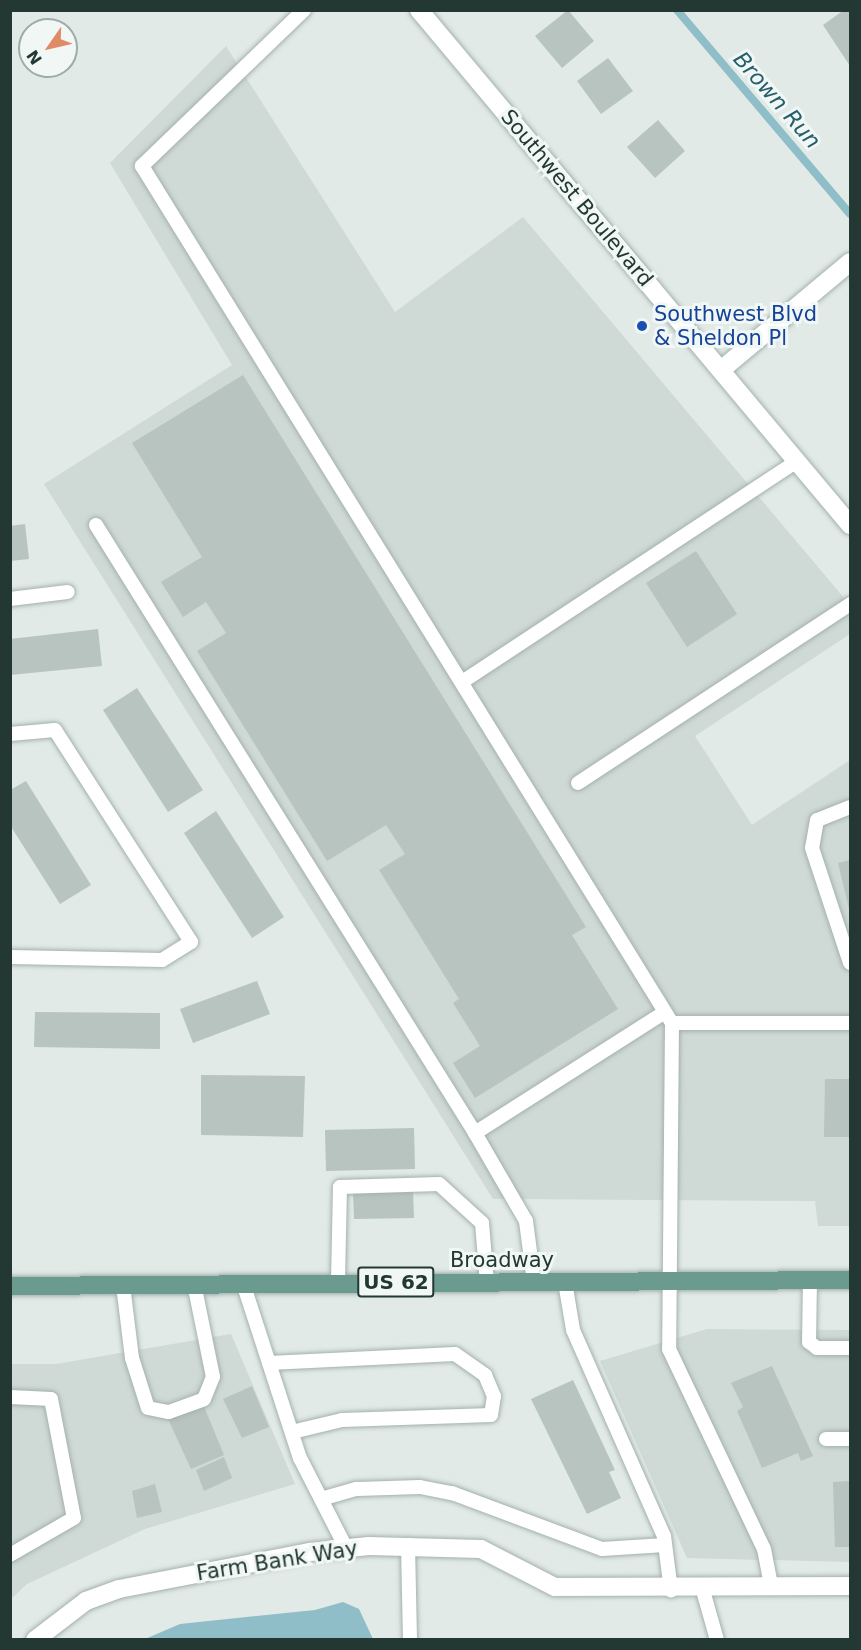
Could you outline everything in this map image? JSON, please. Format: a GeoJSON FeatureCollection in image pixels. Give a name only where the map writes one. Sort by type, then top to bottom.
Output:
{"type":"FeatureCollection","features":[{"type":"Feature","properties":{"kind":"main road","name":"Broadway"},"geometry":{"type":"LineString","coordinates":[[10,1286],[338,1282],[850,1281]]}},
{"type":"Feature","properties":{"kind":"street","name":"Southwest Boulevard"},"geometry":{"type":"LineString","coordinates":[[419,10],[850,525]]}},
{"type":"Feature","properties":{"kind":"street"},"geometry":{"type":"LineString","coordinates":[[721,370],[850,262]]}},
{"type":"Feature","properties":{"kind":"street","name":"Farm Bank Way"},"geometry":{"type":"LineString","coordinates":[[35,1640],[86,1601],[119,1589],[347,1550],[408,1545],[480,1549],[555,1587],[671,1589],[850,1586]]}},
{"type":"Feature","properties":{"kind":"lane"},"geometry":{"type":"LineString","coordinates":[[304,10],[142,166],[669,1017],[672,1281],[669,1349],[765,1549],[771,1586]]}},
{"type":"Feature","properties":{"kind":"lane"},"geometry":{"type":"LineString","coordinates":[[462,682],[797,461]]}},
{"type":"Feature","properties":{"kind":"lane"},"geometry":{"type":"LineString","coordinates":[[96,525],[475,1133],[526,1221],[534,1282]]}},
{"type":"Feature","properties":{"kind":"lane"},"geometry":{"type":"LineString","coordinates":[[10,599],[68,592]]}},
{"type":"Feature","properties":{"kind":"lane"},"geometry":{"type":"LineString","coordinates":[[578,783],[850,604]]}},
{"type":"Feature","properties":{"kind":"lane"},"geometry":{"type":"LineString","coordinates":[[10,734],[55,730],[191,942],[162,960],[10,957]]}},
{"type":"Feature","properties":{"kind":"lane"},"geometry":{"type":"LineString","coordinates":[[850,807],[817,820],[813,848],[850,963]]}},
{"type":"Feature","properties":{"kind":"lane"},"geometry":{"type":"LineString","coordinates":[[475,1133],[669,1017],[850,1023]]}},
{"type":"Feature","properties":{"kind":"lane"},"geometry":{"type":"LineString","coordinates":[[338,1282],[340,1187],[439,1184],[482,1223],[487,1282]]}},
{"type":"Feature","properties":{"kind":"lane"},"geometry":{"type":"LineString","coordinates":[[810,1281],[809,1342],[818,1348],[850,1348]]}},
{"type":"Feature","properties":{"kind":"lane"},"geometry":{"type":"LineString","coordinates":[[565,1282],[573,1330],[595,1372],[665,1545],[671,1589]]}},
{"type":"Feature","properties":{"kind":"lane"},"geometry":{"type":"LineString","coordinates":[[243,1283],[292,1432],[321,1499],[347,1550]]}},
{"type":"Feature","properties":{"kind":"lane"},"geometry":{"type":"LineString","coordinates":[[123,1285],[132,1358],[148,1408],[169,1412],[204,1399],[213,1377],[194,1284]]}},
{"type":"Feature","properties":{"kind":"lane"},"geometry":{"type":"LineString","coordinates":[[269,1363],[454,1354],[485,1375],[494,1396],[491,1415],[342,1420],[292,1432]]}},
{"type":"Feature","properties":{"kind":"lane"},"geometry":{"type":"LineString","coordinates":[[10,1397],[51,1399],[74,1518],[10,1555]]}},
{"type":"Feature","properties":{"kind":"lane"},"geometry":{"type":"LineString","coordinates":[[826,1439],[850,1439]]}},
{"type":"Feature","properties":{"kind":"lane"},"geometry":{"type":"LineString","coordinates":[[321,1499],[357,1489],[420,1487],[452,1493],[602,1549],[665,1545]]}},
{"type":"Feature","properties":{"kind":"lane"},"geometry":{"type":"LineString","coordinates":[[408,1545],[410,1640]]}},
{"type":"Feature","properties":{"kind":"lane"},"geometry":{"type":"LineString","coordinates":[[702,1587],[717,1640]]}},
{"type":"Feature","properties":{"kind":"shaded area"},"geometry":{"type":"Polygon","coordinates":[[[226,46],[395,312],[523,217],[850,605],[850,634],[695,736],[752,825],[850,760],[850,1226],[818,1226],[815,1201],[493,1199],[44,484],[232,365],[110,163],[226,46]]]}},
{"type":"Feature","properties":{"kind":"shaded area"},"geometry":{"type":"Polygon","coordinates":[[[707,1329],[850,1330],[850,1562],[687,1558],[600,1361],[707,1329]]]}},
{"type":"Feature","properties":{"kind":"shaded area"},"geometry":{"type":"Polygon","coordinates":[[[231,1334],[295,1484],[145,1529],[27,1584],[11,1599],[11,1364],[56,1364],[231,1334]]]}},
{"type":"Feature","properties":{"kind":"water"},"geometry":{"type":"Polygon","coordinates":[[[343,1602],[359,1609],[373,1639],[145,1639],[180,1624],[315,1610],[343,1602]]]}},
{"type":"Feature","properties":{"kind":"building"},"geometry":{"type":"Polygon","coordinates":[[[568,10],[594,41],[562,68],[535,36],[568,10]]]}},
{"type":"Feature","properties":{"kind":"building"},"geometry":{"type":"Polygon","coordinates":[[[844,10],[850,10],[850,66],[823,25],[844,10]]]}},
{"type":"Feature","properties":{"kind":"building"},"geometry":{"type":"Polygon","coordinates":[[[608,58],[633,91],[601,114],[577,81],[608,58]]]}},
{"type":"Feature","properties":{"kind":"building"},"geometry":{"type":"Polygon","coordinates":[[[658,120],[685,151],[655,178],[627,147],[658,120]]]}},
{"type":"Feature","properties":{"kind":"building"},"geometry":{"type":"Polygon","coordinates":[[[243,375],[586,927],[572,935],[618,1009],[475,1098],[453,1063],[480,1046],[453,1003],[459,999],[379,870],[405,854],[386,825],[327,861],[197,651],[226,633],[206,602],[183,617],[161,582],[202,557],[132,443],[243,375]]]}},
{"type":"Feature","properties":{"kind":"building"},"geometry":{"type":"Polygon","coordinates":[[[25,524],[29,559],[10,561],[10,526],[25,524]]]}},
{"type":"Feature","properties":{"kind":"building"},"geometry":{"type":"Polygon","coordinates":[[[696,551],[737,614],[687,647],[646,583],[696,551]]]}},
{"type":"Feature","properties":{"kind":"building"},"geometry":{"type":"Polygon","coordinates":[[[98,629],[102,666],[10,675],[10,639],[98,629]]]}},
{"type":"Feature","properties":{"kind":"building"},"geometry":{"type":"Polygon","coordinates":[[[137,688],[203,790],[168,812],[103,710],[137,688]]]}},
{"type":"Feature","properties":{"kind":"building"},"geometry":{"type":"Polygon","coordinates":[[[26,781],[91,885],[60,904],[10,825],[10,790],[26,781]]]}},
{"type":"Feature","properties":{"kind":"building"},"geometry":{"type":"Polygon","coordinates":[[[216,811],[284,917],[252,938],[184,833],[216,811]]]}},
{"type":"Feature","properties":{"kind":"building"},"geometry":{"type":"Polygon","coordinates":[[[850,860],[850,913],[838,863],[850,860]]]}},
{"type":"Feature","properties":{"kind":"building"},"geometry":{"type":"Polygon","coordinates":[[[257,981],[270,1014],[193,1043],[180,1009],[257,981]]]}},
{"type":"Feature","properties":{"kind":"building"},"geometry":{"type":"Polygon","coordinates":[[[35,1012],[160,1013],[160,1049],[34,1047],[35,1012]]]}},
{"type":"Feature","properties":{"kind":"building"},"geometry":{"type":"Polygon","coordinates":[[[201,1075],[305,1076],[303,1137],[201,1135],[201,1075]]]}},
{"type":"Feature","properties":{"kind":"building"},"geometry":{"type":"Polygon","coordinates":[[[825,1079],[850,1079],[850,1137],[824,1137],[825,1079]]]}},
{"type":"Feature","properties":{"kind":"building"},"geometry":{"type":"Polygon","coordinates":[[[414,1128],[415,1169],[326,1171],[325,1130],[414,1128]]]}},
{"type":"Feature","properties":{"kind":"building"},"geometry":{"type":"Polygon","coordinates":[[[413,1190],[414,1218],[354,1219],[353,1192],[413,1190]]]}},
{"type":"Feature","properties":{"kind":"building"},"geometry":{"type":"Polygon","coordinates":[[[772,1366],[813,1456],[801,1461],[798,1453],[762,1468],[737,1411],[743,1407],[731,1383],[772,1366]]]}},
{"type":"Feature","properties":{"kind":"building"},"geometry":{"type":"Polygon","coordinates":[[[573,1380],[615,1470],[609,1472],[621,1498],[587,1514],[531,1399],[573,1380]]]}},
{"type":"Feature","properties":{"kind":"building"},"geometry":{"type":"Polygon","coordinates":[[[252,1386],[269,1427],[242,1438],[223,1399],[252,1386]]]}},
{"type":"Feature","properties":{"kind":"building"},"geometry":{"type":"Polygon","coordinates":[[[203,1404],[224,1455],[191,1469],[168,1419],[203,1404]]]}},
{"type":"Feature","properties":{"kind":"building"},"geometry":{"type":"Polygon","coordinates":[[[224,1457],[232,1478],[204,1491],[196,1470],[224,1457]]]}},
{"type":"Feature","properties":{"kind":"building"},"geometry":{"type":"Polygon","coordinates":[[[850,1481],[850,1547],[835,1547],[833,1482],[850,1481]]]}},
{"type":"Feature","properties":{"kind":"building"},"geometry":{"type":"Polygon","coordinates":[[[155,1484],[162,1512],[137,1518],[132,1491],[155,1484]]]}},
{"type":"Feature","properties":{"kind":"waterway","name":"Brown Run"},"geometry":{"type":"LineString","coordinates":[[677,10],[850,214]]}},
{"type":"Feature","properties":{"kind":"place","name":"Southwest Blvd & Sheldon Pl"},"geometry":{"type":"Point","coordinates":[642,326]}}]}
